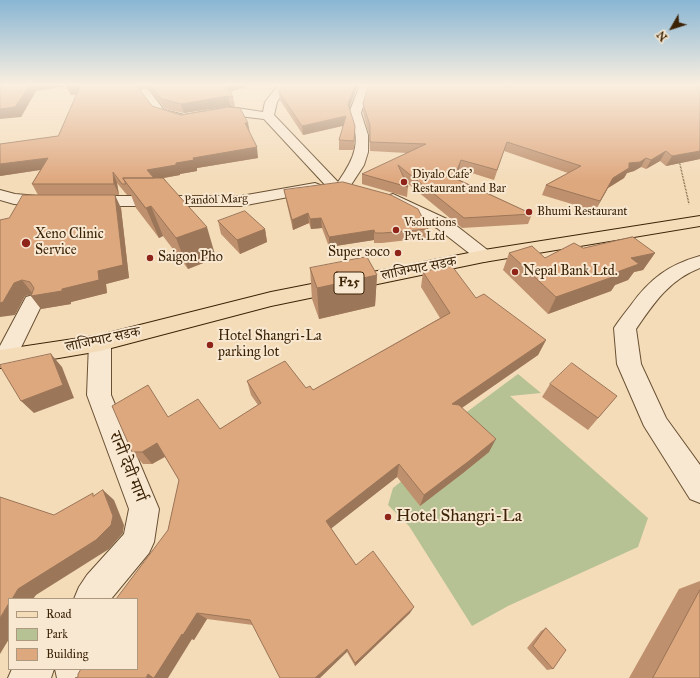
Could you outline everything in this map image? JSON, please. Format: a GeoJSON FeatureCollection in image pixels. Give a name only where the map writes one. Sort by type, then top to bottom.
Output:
{"type":"FeatureCollection","features":[{"type":"Feature","properties":{"kind":"main road","name":"लाजिम्पाट सडक"},"geometry":{"type":"LineString","coordinates":[[3,359],[100,343],[271,299],[484,256],[697,221]]}},
{"type":"Feature","properties":{"kind":"street"},"geometry":{"type":"LineString","coordinates":[[175,117],[184,119],[198,117]]}},
{"type":"Feature","properties":{"kind":"street"},"geometry":{"type":"LineString","coordinates":[[269,117],[338,185],[360,158],[363,136],[357,117]]}},
{"type":"Feature","properties":{"kind":"street","name":"Pandol Marg"},"geometry":{"type":"LineString","coordinates":[[0,195],[14,199],[42,202],[241,201],[338,185],[359,189]]}},
{"type":"Feature","properties":{"kind":"street"},"geometry":{"type":"LineString","coordinates":[[382,196],[397,200],[443,224],[484,256]]}},
{"type":"Feature","properties":{"kind":"street"},"geometry":{"type":"LineString","coordinates":[[700,262],[688,266],[669,276],[654,291],[625,328],[629,364],[657,426],[700,489]]}},
{"type":"Feature","properties":{"kind":"street"},"geometry":{"type":"LineString","coordinates":[[3,359],[33,302]]}},
{"type":"Feature","properties":{"kind":"street","name":"रानी देवी मार्ग"},"geometry":{"type":"LineString","coordinates":[[92,598],[99,587],[138,542],[144,510],[99,395],[100,343]]}},
{"type":"Feature","properties":{"kind":"street"},"geometry":{"type":"LineString","coordinates":[[27,678],[35,670]]}},
{"type":"Feature","properties":{"kind":"path"},"geometry":{"type":"LineString","coordinates":[[678,157],[697,221]]}},
{"type":"Feature","properties":{"kind":"green space"},"geometry":{"type":"Polygon","coordinates":[[[518,374],[541,393],[510,396],[648,518],[638,547],[508,606],[472,626],[409,526],[388,505],[393,488],[443,448],[433,437],[518,374]]]}},
{"type":"Feature","properties":{"kind":"building"},"geometry":{"type":"Polygon","coordinates":[[[67,117],[245,117],[248,123],[245,123],[257,147],[193,158],[194,160],[176,163],[176,165],[147,170],[154,178],[123,178],[126,184],[122,184],[113,172],[114,184],[32,184],[48,158],[0,164],[0,144],[58,136],[67,117]]]}},
{"type":"Feature","properties":{"kind":"building"},"geometry":{"type":"Polygon","coordinates":[[[296,117],[343,117],[302,126],[296,117]]]}},
{"type":"Feature","properties":{"kind":"building"},"geometry":{"type":"Polygon","coordinates":[[[346,117],[352,117],[355,126],[354,141],[339,140],[346,117]]]}},
{"type":"Feature","properties":{"kind":"building"},"geometry":{"type":"Polygon","coordinates":[[[367,117],[700,117],[700,151],[672,156],[666,151],[651,160],[646,158],[640,162],[629,163],[629,168],[613,178],[600,201],[546,185],[581,166],[507,142],[497,170],[461,160],[454,178],[532,214],[464,218],[398,165],[408,187],[362,174],[426,144],[370,142],[370,125],[367,117]]]}},
{"type":"Feature","properties":{"kind":"building"},"geometry":{"type":"Polygon","coordinates":[[[123,178],[163,178],[207,227],[176,238],[151,206],[146,208],[123,178]]]}},
{"type":"Feature","properties":{"kind":"building"},"geometry":{"type":"Polygon","coordinates":[[[343,182],[391,195],[418,209],[428,229],[383,233],[375,233],[374,230],[329,237],[321,218],[310,219],[308,213],[292,220],[284,190],[343,182]]]}},
{"type":"Feature","properties":{"kind":"building"},"geometry":{"type":"Polygon","coordinates":[[[23,195],[115,195],[123,265],[98,271],[99,280],[62,289],[62,291],[31,296],[34,288],[30,282],[22,280],[14,283],[3,302],[0,303],[0,220],[9,218],[23,195]]]}},
{"type":"Feature","properties":{"kind":"building"},"geometry":{"type":"Polygon","coordinates":[[[245,211],[265,229],[237,240],[218,221],[245,211]]]}},
{"type":"Feature","properties":{"kind":"building"},"geometry":{"type":"Polygon","coordinates":[[[633,237],[655,253],[631,258],[639,264],[617,272],[621,274],[556,297],[509,253],[532,246],[545,258],[574,243],[583,248],[633,237]]]}},
{"type":"Feature","properties":{"kind":"building"},"geometry":{"type":"Polygon","coordinates":[[[367,257],[377,275],[317,288],[310,268],[367,257]]]}},
{"type":"Feature","properties":{"kind":"building"},"geometry":{"type":"Polygon","coordinates":[[[452,266],[476,298],[484,294],[546,340],[452,404],[459,405],[496,439],[424,495],[399,464],[326,521],[356,565],[373,551],[414,607],[355,663],[347,649],[315,678],[280,678],[250,620],[197,613],[154,678],[148,674],[146,678],[75,678],[78,677],[80,670],[138,670],[138,598],[117,598],[168,530],[179,480],[157,443],[142,452],[132,452],[112,406],[148,385],[168,417],[198,399],[220,429],[261,403],[247,381],[285,361],[306,388],[310,386],[313,390],[450,313],[423,272],[452,266]]]}},
{"type":"Feature","properties":{"kind":"building"},"geometry":{"type":"Polygon","coordinates":[[[51,354],[63,385],[21,401],[0,365],[51,354]]]}},
{"type":"Feature","properties":{"kind":"building"},"geometry":{"type":"Polygon","coordinates":[[[572,363],[617,396],[598,418],[550,384],[572,363]]]}},
{"type":"Feature","properties":{"kind":"building"},"geometry":{"type":"Polygon","coordinates":[[[103,490],[113,516],[111,525],[96,540],[18,589],[13,598],[8,598],[8,605],[0,618],[0,497],[54,515],[93,493],[93,496],[103,490]]]}},
{"type":"Feature","properties":{"kind":"building"},"geometry":{"type":"Polygon","coordinates":[[[700,590],[700,678],[653,678],[700,590]]]}},
{"type":"Feature","properties":{"kind":"building"},"geometry":{"type":"Polygon","coordinates":[[[546,628],[566,650],[553,669],[533,646],[546,628]]]}},
{"type":"Feature","properties":{"kind":"place","name":"Diyalo Cafe' Restaurant and Bar"},"geometry":{"type":"Point","coordinates":[404,182]}},
{"type":"Feature","properties":{"kind":"place","name":"Bhumi Restaurant"},"geometry":{"type":"Point","coordinates":[529,212]}},
{"type":"Feature","properties":{"kind":"place","name":"Vsolutions Pvt. Ltd"},"geometry":{"type":"Point","coordinates":[396,230]}},
{"type":"Feature","properties":{"kind":"place","name":"Xeno Clinic Service"},"geometry":{"type":"Point","coordinates":[26,243]}},
{"type":"Feature","properties":{"kind":"place","name":"Super soco"},"geometry":{"type":"Point","coordinates":[398,253]}},
{"type":"Feature","properties":{"kind":"place","name":"Saigon Pho"},"geometry":{"type":"Point","coordinates":[150,258]}},
{"type":"Feature","properties":{"kind":"place","name":"Nepal Bank Ltd."},"geometry":{"type":"Point","coordinates":[515,272]}},
{"type":"Feature","properties":{"kind":"place","name":"Hotel Shangri-La parking lot"},"geometry":{"type":"Point","coordinates":[210,345]}},
{"type":"Feature","properties":{"kind":"place","name":"Hotel Shangri-La"},"geometry":{"type":"Point","coordinates":[388,517]}}]}
